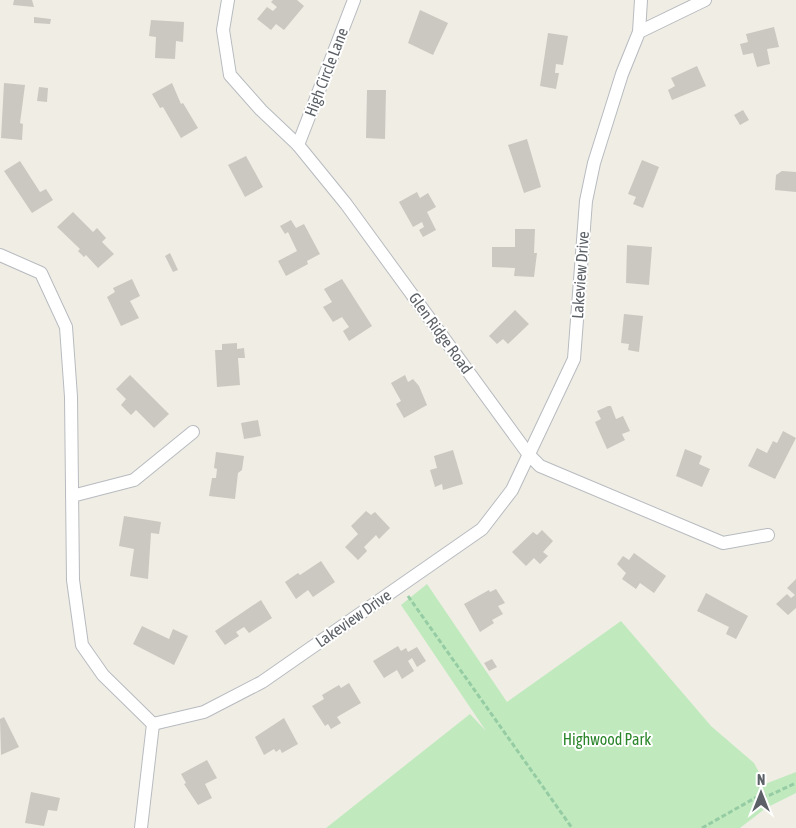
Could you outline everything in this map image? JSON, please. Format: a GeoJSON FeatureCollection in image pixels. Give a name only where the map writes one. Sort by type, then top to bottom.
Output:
{"type":"FeatureCollection","features":[{"type":"Feature","properties":{"kind":"street","name":"Glen Ridge Road"},"geometry":{"type":"LineString","coordinates":[[228,0],[223,30],[230,75],[260,110],[298,145],[351,212],[529,454],[540,466],[723,543],[768,535]]}},
{"type":"Feature","properties":{"kind":"street","name":"High Circle Lane"},"geometry":{"type":"LineString","coordinates":[[298,145],[354,0]]}},
{"type":"Feature","properties":{"kind":"street","name":"Lakeview Drive"},"geometry":{"type":"LineString","coordinates":[[153,724],[204,712],[262,682],[482,529],[512,490],[574,359],[586,201],[594,163],[622,74],[639,32],[641,0]]}},
{"type":"Feature","properties":{"kind":"street"},"geometry":{"type":"LineString","coordinates":[[639,32],[704,0]]}},
{"type":"Feature","properties":{"kind":"street"},"geometry":{"type":"LineString","coordinates":[[0,255],[41,273],[66,327],[71,397],[73,580],[82,645],[103,675],[153,724],[141,828]]}},
{"type":"Feature","properties":{"kind":"street"},"geometry":{"type":"LineString","coordinates":[[72,496],[134,480],[193,432]]}},
{"type":"Feature","properties":{"kind":"path"},"geometry":{"type":"LineString","coordinates":[[401,585],[572,828]]}},
{"type":"Feature","properties":{"kind":"path"},"geometry":{"type":"LineString","coordinates":[[702,828],[755,798],[770,795],[796,783]]}},
{"type":"Feature","properties":{"kind":"green space","name":"Highwood Park"},"geometry":{"type":"Polygon","coordinates":[[[427,584],[507,702],[621,621],[711,726],[754,763],[765,784],[796,772],[796,793],[766,808],[740,828],[326,828],[470,714],[486,731],[401,605],[427,584]]]}},
{"type":"Feature","properties":{"kind":"building"},"geometry":{"type":"Polygon","coordinates":[[[14,0],[32,0],[34,7],[13,5],[14,0]]]}},
{"type":"Feature","properties":{"kind":"building"},"geometry":{"type":"Polygon","coordinates":[[[273,0],[297,0],[304,6],[284,30],[276,24],[271,30],[257,19],[267,7],[273,11],[277,7],[271,2],[273,0]]]}},
{"type":"Feature","properties":{"kind":"building"},"geometry":{"type":"Polygon","coordinates":[[[420,10],[448,23],[433,55],[408,43],[420,10]]]}},
{"type":"Feature","properties":{"kind":"building"},"geometry":{"type":"Polygon","coordinates":[[[34,17],[51,19],[50,24],[34,23],[34,17]]]}},
{"type":"Feature","properties":{"kind":"building"},"geometry":{"type":"Polygon","coordinates":[[[151,20],[184,22],[183,42],[176,41],[175,59],[155,58],[156,37],[149,36],[151,20]]]}},
{"type":"Feature","properties":{"kind":"building"},"geometry":{"type":"Polygon","coordinates":[[[774,27],[779,47],[767,49],[770,64],[757,67],[753,53],[743,55],[740,44],[748,42],[746,34],[774,27]]]}},
{"type":"Feature","properties":{"kind":"building"},"geometry":{"type":"Polygon","coordinates":[[[548,33],[568,36],[563,65],[556,64],[555,73],[559,73],[556,89],[540,86],[548,33]]]}},
{"type":"Feature","properties":{"kind":"building"},"geometry":{"type":"Polygon","coordinates":[[[697,66],[706,86],[672,100],[668,90],[675,86],[671,78],[697,66]]]}},
{"type":"Feature","properties":{"kind":"building"},"geometry":{"type":"Polygon","coordinates":[[[4,83],[25,85],[20,123],[23,124],[22,140],[1,138],[4,83]]]}},
{"type":"Feature","properties":{"kind":"building"},"geometry":{"type":"Polygon","coordinates":[[[172,83],[181,104],[183,103],[198,128],[181,138],[163,107],[160,108],[152,94],[172,83]]]}},
{"type":"Feature","properties":{"kind":"building"},"geometry":{"type":"Polygon","coordinates":[[[39,87],[48,88],[47,102],[37,101],[39,87]]]}},
{"type":"Feature","properties":{"kind":"building"},"geometry":{"type":"Polygon","coordinates":[[[367,90],[386,90],[385,139],[366,138],[367,90]]]}},
{"type":"Feature","properties":{"kind":"building"},"geometry":{"type":"Polygon","coordinates":[[[743,110],[749,120],[740,125],[734,115],[743,110]]]}},
{"type":"Feature","properties":{"kind":"building"},"geometry":{"type":"Polygon","coordinates":[[[527,139],[541,187],[524,193],[508,145],[527,139]]]}},
{"type":"Feature","properties":{"kind":"building"},"geometry":{"type":"Polygon","coordinates":[[[246,156],[263,187],[245,197],[228,165],[246,156]]]}},
{"type":"Feature","properties":{"kind":"building"},"geometry":{"type":"Polygon","coordinates":[[[642,160],[659,167],[643,208],[633,204],[636,197],[628,194],[642,160]]]}},
{"type":"Feature","properties":{"kind":"building"},"geometry":{"type":"Polygon","coordinates":[[[20,161],[40,192],[46,189],[53,200],[32,213],[4,171],[20,161]]]}},
{"type":"Feature","properties":{"kind":"building"},"geometry":{"type":"Polygon","coordinates":[[[782,171],[796,172],[796,192],[775,190],[776,175],[782,171]]]}},
{"type":"Feature","properties":{"kind":"building"},"geometry":{"type":"Polygon","coordinates":[[[417,192],[420,198],[428,193],[436,207],[427,212],[436,230],[423,237],[419,230],[424,227],[422,222],[413,227],[399,202],[417,192]]]}},
{"type":"Feature","properties":{"kind":"building"},"geometry":{"type":"Polygon","coordinates":[[[73,212],[93,232],[97,228],[106,238],[102,242],[114,254],[98,268],[86,255],[84,257],[78,251],[80,249],[57,227],[73,212]]]}},
{"type":"Feature","properties":{"kind":"building"},"geometry":{"type":"Polygon","coordinates":[[[291,220],[296,228],[304,224],[320,254],[307,261],[308,264],[286,276],[278,261],[297,251],[288,232],[285,234],[280,226],[291,220]]]}},
{"type":"Feature","properties":{"kind":"building"},"geometry":{"type":"Polygon","coordinates":[[[515,229],[535,229],[534,253],[537,253],[534,277],[514,276],[515,268],[492,267],[492,247],[515,247],[515,229]]]}},
{"type":"Feature","properties":{"kind":"building"},"geometry":{"type":"Polygon","coordinates":[[[627,245],[652,247],[649,285],[626,283],[627,245]]]}},
{"type":"Feature","properties":{"kind":"building"},"geometry":{"type":"Polygon","coordinates":[[[170,253],[178,270],[173,272],[165,256],[170,253]]]}},
{"type":"Feature","properties":{"kind":"building"},"geometry":{"type":"Polygon","coordinates":[[[132,279],[140,296],[130,301],[139,318],[121,326],[107,297],[115,292],[113,288],[132,279]]]}},
{"type":"Feature","properties":{"kind":"building"},"geometry":{"type":"Polygon","coordinates":[[[342,279],[372,326],[349,341],[343,331],[349,327],[342,317],[333,322],[323,307],[332,302],[324,289],[342,279]]]}},
{"type":"Feature","properties":{"kind":"building"},"geometry":{"type":"Polygon","coordinates":[[[515,310],[529,324],[508,344],[503,339],[497,344],[489,336],[515,310]]]}},
{"type":"Feature","properties":{"kind":"building"},"geometry":{"type":"Polygon","coordinates":[[[624,314],[643,316],[639,352],[628,350],[629,344],[621,343],[624,314]]]}},
{"type":"Feature","properties":{"kind":"building"},"geometry":{"type":"Polygon","coordinates":[[[237,343],[237,349],[244,348],[245,358],[238,358],[240,385],[217,387],[215,350],[222,350],[222,344],[237,343]]]}},
{"type":"Feature","properties":{"kind":"building"},"geometry":{"type":"Polygon","coordinates":[[[130,375],[169,414],[154,428],[136,410],[131,415],[121,405],[126,399],[116,389],[130,375]]]}},
{"type":"Feature","properties":{"kind":"building"},"geometry":{"type":"Polygon","coordinates":[[[405,375],[408,382],[413,379],[419,386],[427,405],[404,418],[396,404],[401,401],[391,383],[405,375]]]}},
{"type":"Feature","properties":{"kind":"building"},"geometry":{"type":"Polygon","coordinates":[[[611,406],[616,419],[623,416],[630,431],[622,434],[625,440],[607,449],[595,422],[601,419],[597,411],[611,406]]]}},
{"type":"Feature","properties":{"kind":"building"},"geometry":{"type":"Polygon","coordinates":[[[258,420],[261,436],[244,439],[241,423],[258,420]]]}},
{"type":"Feature","properties":{"kind":"building"},"geometry":{"type":"Polygon","coordinates":[[[783,431],[796,438],[775,479],[748,466],[757,448],[767,453],[773,441],[777,443],[783,431]]]}},
{"type":"Feature","properties":{"kind":"building"},"geometry":{"type":"Polygon","coordinates":[[[685,449],[702,456],[699,464],[710,469],[702,487],[676,476],[685,449]]]}},
{"type":"Feature","properties":{"kind":"building"},"geometry":{"type":"Polygon","coordinates":[[[453,450],[463,484],[443,490],[442,484],[435,487],[430,470],[437,468],[434,456],[453,450]]]}},
{"type":"Feature","properties":{"kind":"building"},"geometry":{"type":"Polygon","coordinates":[[[216,452],[244,456],[242,470],[238,473],[235,499],[209,496],[212,478],[216,478],[217,469],[214,468],[216,452]]]}},
{"type":"Feature","properties":{"kind":"building"},"geometry":{"type":"Polygon","coordinates":[[[366,511],[371,515],[375,512],[390,528],[379,539],[376,535],[364,547],[367,551],[358,560],[345,547],[358,534],[351,526],[366,511]]]}},
{"type":"Feature","properties":{"kind":"building"},"geometry":{"type":"Polygon","coordinates":[[[124,516],[161,522],[159,534],[151,533],[148,579],[130,576],[134,549],[119,546],[124,516]]]}},
{"type":"Feature","properties":{"kind":"building"},"geometry":{"type":"Polygon","coordinates":[[[542,530],[553,541],[543,552],[548,556],[540,564],[534,558],[526,566],[512,552],[533,532],[537,535],[542,530]]]}},
{"type":"Feature","properties":{"kind":"building"},"geometry":{"type":"Polygon","coordinates":[[[634,553],[666,576],[654,593],[640,583],[636,589],[622,579],[626,573],[617,564],[623,556],[629,560],[634,553]]]}},
{"type":"Feature","properties":{"kind":"building"},"geometry":{"type":"Polygon","coordinates":[[[321,561],[335,582],[313,597],[308,590],[296,599],[285,582],[298,573],[300,575],[321,561]]]}},
{"type":"Feature","properties":{"kind":"building"},"geometry":{"type":"Polygon","coordinates":[[[796,579],[796,608],[788,615],[776,604],[787,594],[791,598],[795,595],[787,588],[796,579]]]}},
{"type":"Feature","properties":{"kind":"building"},"geometry":{"type":"Polygon","coordinates":[[[496,589],[505,603],[498,606],[503,614],[492,620],[494,623],[480,632],[464,604],[489,590],[490,592],[496,589]]]}},
{"type":"Feature","properties":{"kind":"building"},"geometry":{"type":"Polygon","coordinates":[[[706,593],[748,616],[736,639],[726,634],[729,627],[697,611],[706,593]]]}},
{"type":"Feature","properties":{"kind":"building"},"geometry":{"type":"Polygon","coordinates":[[[261,600],[272,618],[249,633],[244,627],[236,632],[239,636],[225,645],[215,631],[261,600]]]}},
{"type":"Feature","properties":{"kind":"building"},"geometry":{"type":"Polygon","coordinates":[[[142,626],[169,639],[173,629],[188,636],[174,665],[133,644],[142,626]]]}},
{"type":"Feature","properties":{"kind":"building"},"geometry":{"type":"Polygon","coordinates":[[[398,646],[401,651],[406,648],[408,652],[417,647],[426,661],[417,667],[412,658],[408,661],[414,671],[402,679],[397,670],[384,678],[373,661],[398,646]]]}},
{"type":"Feature","properties":{"kind":"building"},"geometry":{"type":"Polygon","coordinates":[[[492,659],[497,667],[489,671],[484,663],[492,659]]]}},
{"type":"Feature","properties":{"kind":"building"},"geometry":{"type":"Polygon","coordinates":[[[349,683],[361,703],[337,717],[341,723],[331,729],[328,724],[325,726],[312,706],[324,699],[322,695],[339,685],[341,688],[349,683]]]}},
{"type":"Feature","properties":{"kind":"building"},"geometry":{"type":"Polygon","coordinates":[[[4,717],[19,747],[1,755],[0,719],[4,717]]]}},
{"type":"Feature","properties":{"kind":"building"},"geometry":{"type":"Polygon","coordinates":[[[284,718],[298,744],[282,753],[280,749],[276,752],[274,749],[264,755],[255,737],[284,718]]]}},
{"type":"Feature","properties":{"kind":"building"},"geometry":{"type":"Polygon","coordinates":[[[207,760],[217,778],[205,784],[212,798],[198,805],[184,784],[186,783],[181,774],[207,760]]]}},
{"type":"Feature","properties":{"kind":"building"},"geometry":{"type":"Polygon","coordinates":[[[31,792],[60,798],[57,811],[48,810],[44,826],[25,823],[31,792]]]}}]}
